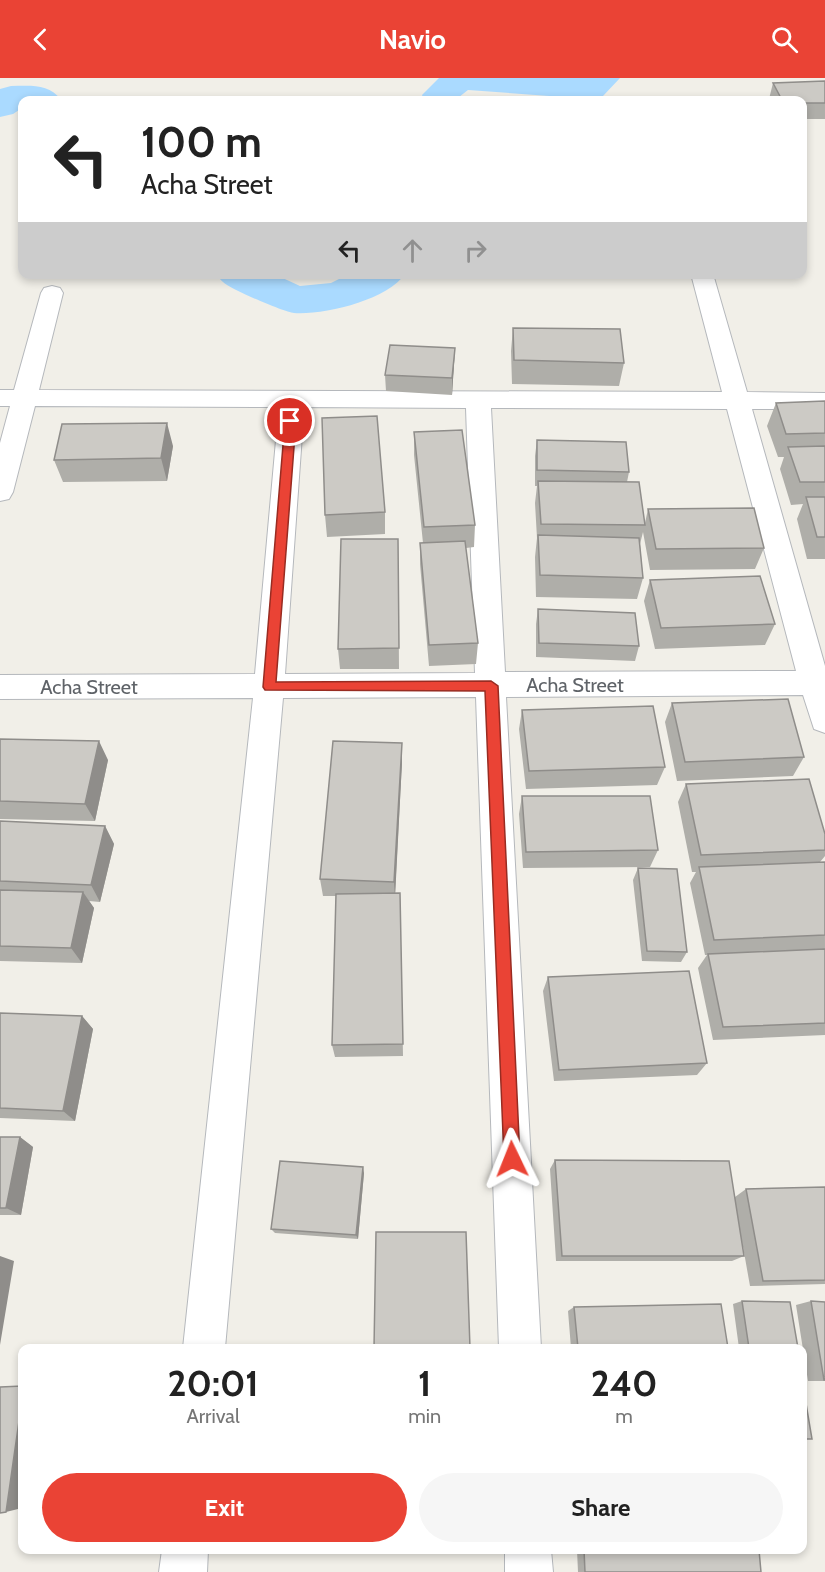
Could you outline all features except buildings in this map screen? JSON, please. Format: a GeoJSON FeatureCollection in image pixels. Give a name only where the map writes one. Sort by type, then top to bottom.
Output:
{"type":"FeatureCollection","features":[{"type":"Feature","properties":{"kind":"street"},"geometry":{"type":"LineString","coordinates":[[703,279],[820,683],[825,720]]}},
{"type":"Feature","properties":{"kind":"street"},"geometry":{"type":"LineString","coordinates":[[0,492],[12,398],[52,293]]}},
{"type":"Feature","properties":{"kind":"street"},"geometry":{"type":"LineString","coordinates":[[12,398],[825,401]]}},
{"type":"Feature","properties":{"kind":"street"},"geometry":{"type":"LineString","coordinates":[[204,1344],[269,687],[292,399]]}},
{"type":"Feature","properties":{"kind":"street"},"geometry":{"type":"LineString","coordinates":[[478,400],[520,1344]]}},
{"type":"Feature","properties":{"kind":"street","name":"Acha Street"},"geometry":{"type":"LineString","coordinates":[[0,687],[820,683]]}},
{"type":"Feature","properties":{"kind":"street"},"geometry":{"type":"LineString","coordinates":[[183,1572],[185,1554]]}},
{"type":"Feature","properties":{"kind":"street"},"geometry":{"type":"LineString","coordinates":[[528,1554],[529,1572]]}},
{"type":"Feature","properties":{"kind":"waterway"},"geometry":{"type":"LineString","coordinates":[[440,96],[460,79],[590,88],[602,78]]}},
{"type":"Feature","properties":{"kind":"waterway"},"geometry":{"type":"LineString","coordinates":[[0,106],[11,97],[18,97]]}},
{"type":"Feature","properties":{"kind":"waterway"},"geometry":{"type":"LineString","coordinates":[[249,279],[294,300],[340,295],[374,279]]}},
{"type":"Feature","properties":{"kind":"route"},"geometry":{"type":"LineString","coordinates":[[290,421],[269,687],[491,686],[512,1159]]}}]}
